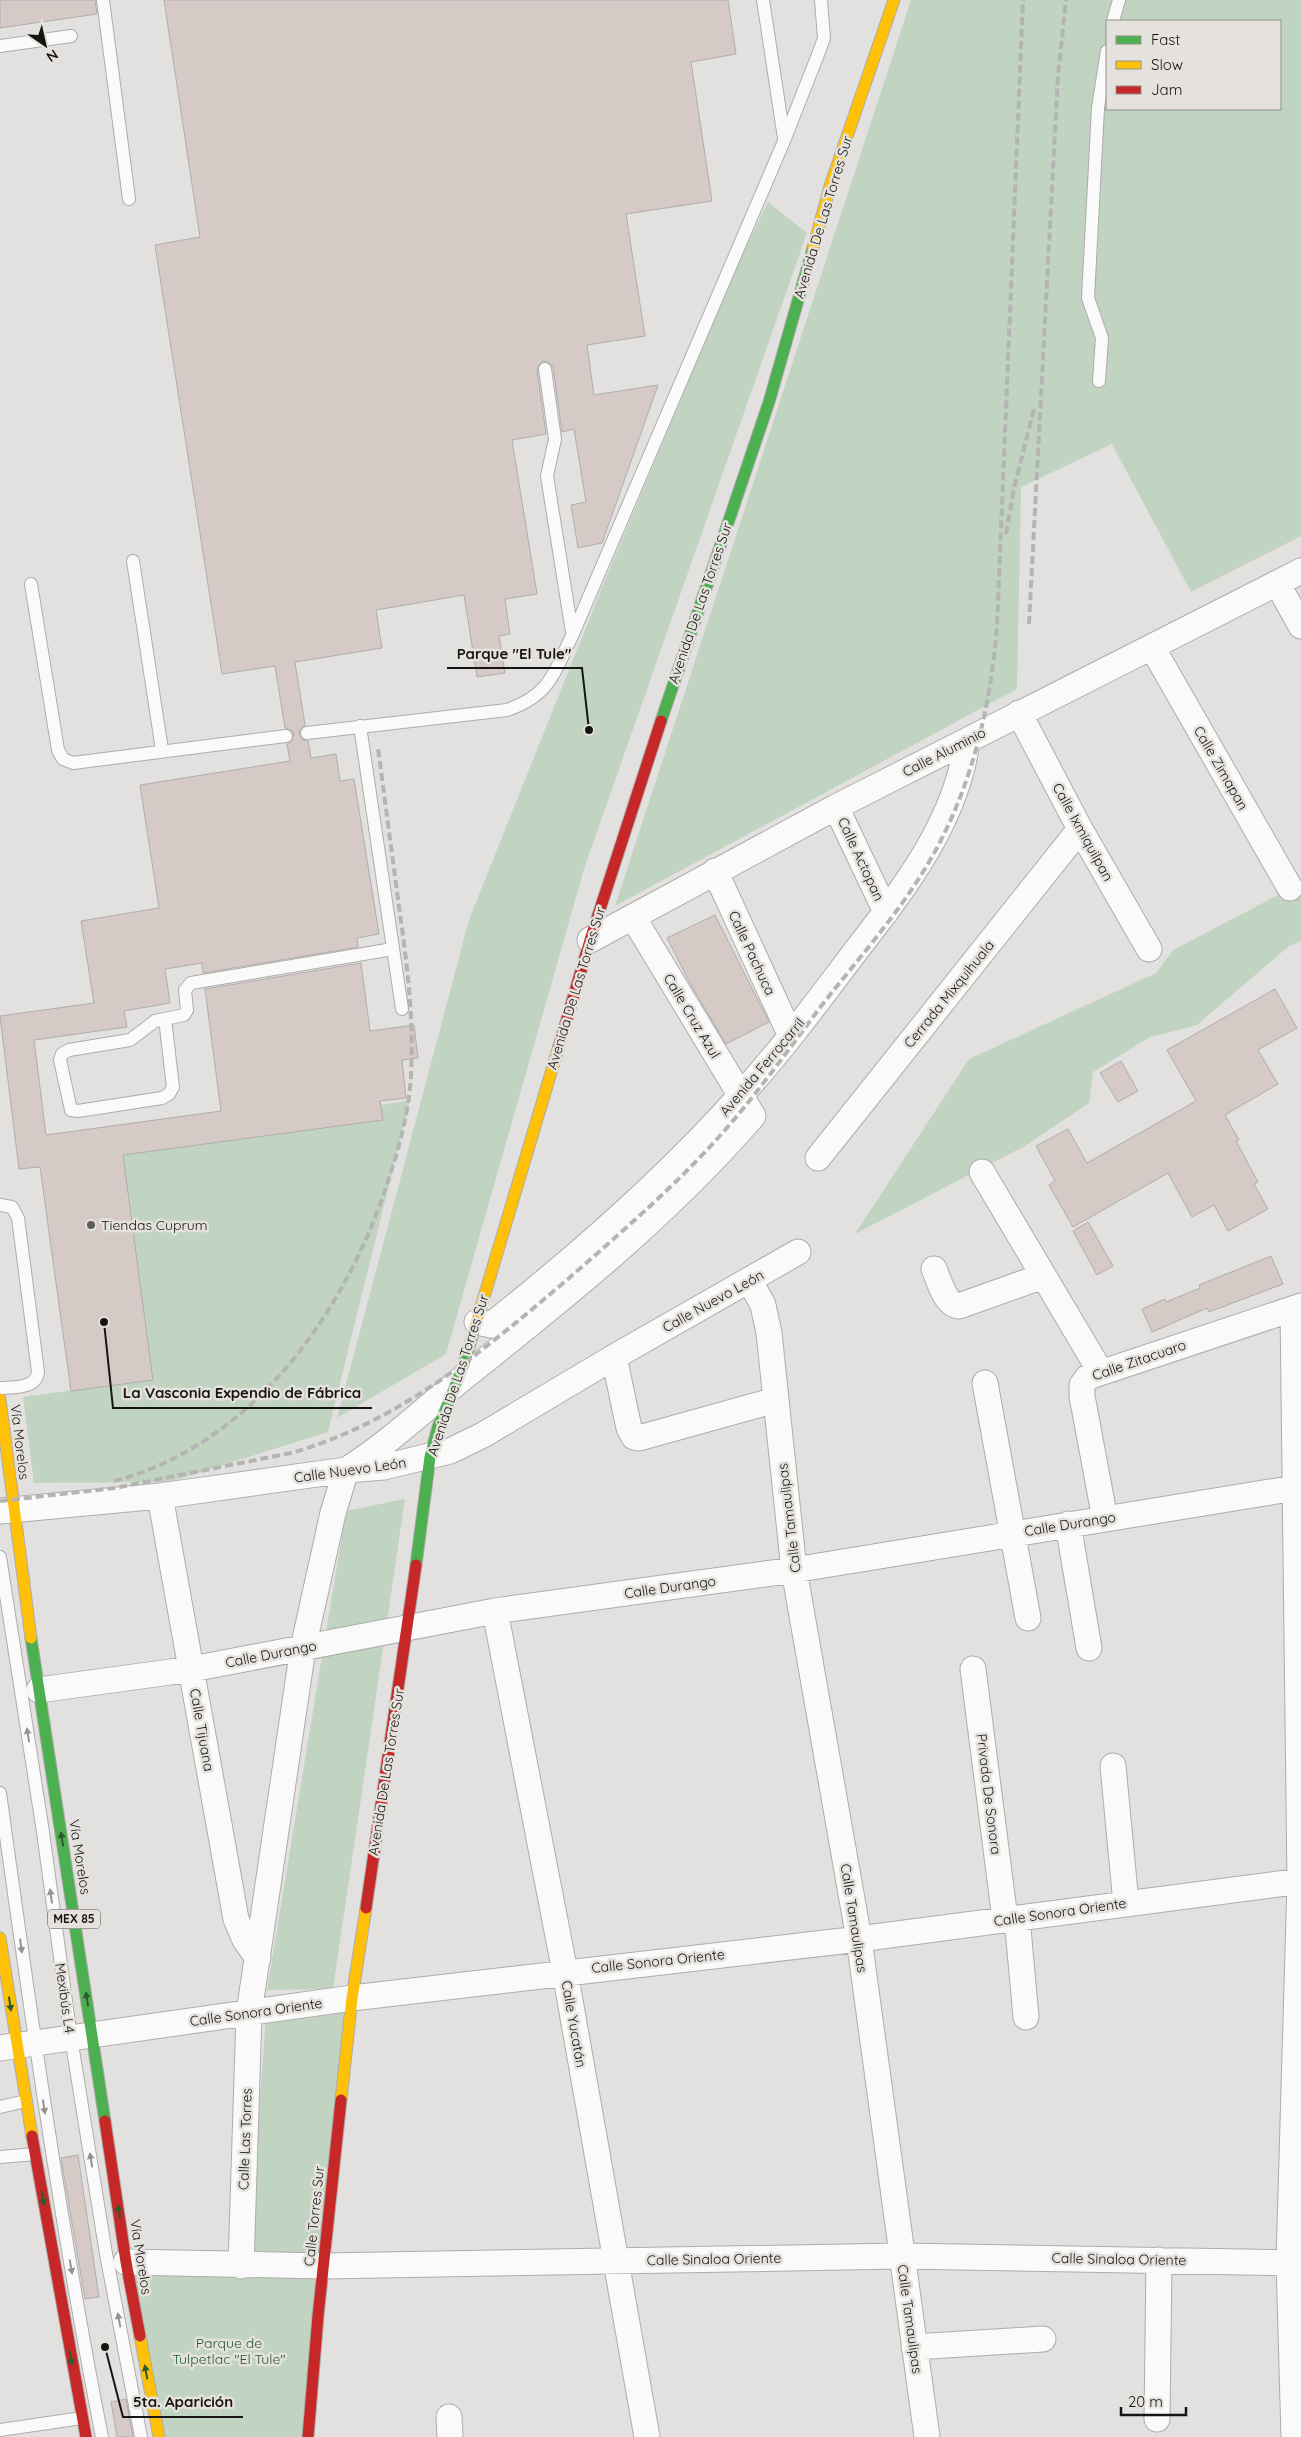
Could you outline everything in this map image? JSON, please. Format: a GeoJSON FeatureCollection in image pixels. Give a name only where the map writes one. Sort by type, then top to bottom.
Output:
{"type":"FeatureCollection","features":[{"type":"Feature","properties":{"kind":"street","name":"Avenida De Las Torres Sur"},"geometry":{"type":"LineString","coordinates":[[352,1998],[408,1629],[430,1457],[438,1427],[459,1382],[590,940],[702,595],[769,402],[830,183],[894,0]]}},
{"type":"Feature","properties":{"kind":"street","name":"Calle Aluminio"},"geometry":{"type":"LineString","coordinates":[[590,940],[714,871],[836,807],[1301,571]]}},
{"type":"Feature","properties":{"kind":"street"},"geometry":{"type":"LineString","coordinates":[[1277,584],[1301,626]]}},
{"type":"Feature","properties":{"kind":"street","name":"Calle Zimapan"},"geometry":{"type":"LineString","coordinates":[[1152,647],[1290,888]]}},
{"type":"Feature","properties":{"kind":"street","name":"Calle Ixmiquilpan"},"geometry":{"type":"LineString","coordinates":[[1019,713],[1080,829],[1149,948]]}},
{"type":"Feature","properties":{"kind":"street","name":"Avenida Ferrocarril"},"geometry":{"type":"LineString","coordinates":[[346,1470],[370,1455],[540,1317],[636,1234],[715,1160],[790,1034],[886,912],[918,865],[948,810],[965,757],[967,741]]}},
{"type":"Feature","properties":{"kind":"street","name":"Calle Actopan"},"geometry":{"type":"LineString","coordinates":[[836,807],[886,912]]}},
{"type":"Feature","properties":{"kind":"street","name":"Cerrada Mixquihuala"},"geometry":{"type":"LineString","coordinates":[[818,1158],[1080,829]]}},
{"type":"Feature","properties":{"kind":"street","name":"Calle Pachuca"},"geometry":{"type":"LineString","coordinates":[[714,871],[790,1034]]}},
{"type":"Feature","properties":{"kind":"street","name":"Calle Cruz Azul"},"geometry":{"type":"LineString","coordinates":[[633,916],[746,1106]]}},
{"type":"Feature","properties":{"kind":"street","name":"Avenida Ferrocarril"},"geometry":{"type":"LineString","coordinates":[[477,1322],[491,1325],[562,1266],[681,1157],[746,1106]]}},
{"type":"Feature","properties":{"kind":"street"},"geometry":{"type":"LineString","coordinates":[[982,1172],[1100,1371]]}},
{"type":"Feature","properties":{"kind":"street","name":"Calle Nuevo León"},"geometry":{"type":"LineString","coordinates":[[7,1511],[160,1496],[346,1470],[384,1467],[430,1457],[468,1443],[798,1252]]}},
{"type":"Feature","properties":{"kind":"street"},"geometry":{"type":"LineString","coordinates":[[934,1269],[948,1300],[954,1306],[959,1306],[1043,1276]]}},
{"type":"Feature","properties":{"kind":"street","name":"Calle Tamaulipas"},"geometry":{"type":"LineString","coordinates":[[750,1281],[765,1314],[794,1570],[859,1939],[927,2437]]}},
{"type":"Feature","properties":{"kind":"street"},"geometry":{"type":"LineString","coordinates":[[1294,2437],[1300,1882],[1297,1307]]}},
{"type":"Feature","properties":{"kind":"street","name":"Calle Zitacuaro"},"geometry":{"type":"LineString","coordinates":[[1105,1519],[1081,1390],[1088,1377],[1100,1371],[1297,1307]]}},
{"type":"Feature","properties":{"kind":"street"},"geometry":{"type":"LineString","coordinates":[[614,1357],[629,1428],[634,1437],[639,1438],[776,1400]]}},
{"type":"Feature","properties":{"kind":"street"},"geometry":{"type":"LineString","coordinates":[[985,1383],[1028,1618]]}},
{"type":"Feature","properties":{"kind":"street","name":"Vía Morelos"},"geometry":{"type":"LineString","coordinates":[[0,1399],[7,1511],[39,1690],[82,2036],[158,2437]]}},
{"type":"Feature","properties":{"kind":"street"},"geometry":{"type":"LineString","coordinates":[[249,2013],[303,1648],[333,1513],[346,1470]]}},
{"type":"Feature","properties":{"kind":"street","name":"Calle Durango"},"geometry":{"type":"LineString","coordinates":[[39,1690],[192,1669],[495,1611],[794,1570],[1297,1488]]}},
{"type":"Feature","properties":{"kind":"street","name":"Calle Tijuana"},"geometry":{"type":"LineString","coordinates":[[160,1496],[236,1919],[245,1940],[258,1958]]}},
{"type":"Feature","properties":{"kind":"street"},"geometry":{"type":"LineString","coordinates":[[1068,1524],[1089,1648]]}},
{"type":"Feature","properties":{"kind":"street","name":"Calle Yucatán"},"geometry":{"type":"LineString","coordinates":[[495,1611],[565,1972],[648,2437]]}},
{"type":"Feature","properties":{"kind":"street","name":"Privada De Sonora"},"geometry":{"type":"LineString","coordinates":[[973,1670],[1026,2017]]}},
{"type":"Feature","properties":{"kind":"street"},"geometry":{"type":"LineString","coordinates":[[1113,1766],[1126,1903]]}},
{"type":"Feature","properties":{"kind":"street","name":"Calle Sonora Oriente"},"geometry":{"type":"LineString","coordinates":[[17,2045],[352,1998],[859,1939],[1300,1882]]}},
{"type":"Feature","properties":{"kind":"street"},"geometry":{"type":"LineString","coordinates":[[0,1938],[35,2154],[86,2437]]}},
{"type":"Feature","properties":{"kind":"street","name":"Calle Torres Sur"},"geometry":{"type":"LineString","coordinates":[[308,2437],[352,1998]]}},
{"type":"Feature","properties":{"kind":"street","name":"Calle Las Torres"},"geometry":{"type":"LineString","coordinates":[[241,2266],[249,2013]]}},
{"type":"Feature","properties":{"kind":"street","name":"Calle Sinaloa Oriente"},"geometry":{"type":"LineString","coordinates":[[126,2262],[241,2266],[324,2266],[901,2256],[1295,2263]]}},
{"type":"Feature","properties":{"kind":"street"},"geometry":{"type":"LineString","coordinates":[[1158,2419],[1159,2260]]}},
{"type":"Feature","properties":{"kind":"street"},"geometry":{"type":"LineString","coordinates":[[914,2347],[1043,2339]]}},
{"type":"Feature","properties":{"kind":"lane"},"geometry":{"type":"LineString","coordinates":[[103,0],[129,199]]}},
{"type":"Feature","properties":{"kind":"lane"},"geometry":{"type":"LineString","coordinates":[[763,0],[784,141]]}},
{"type":"Feature","properties":{"kind":"lane"},"geometry":{"type":"LineString","coordinates":[[307,733],[507,710],[524,704],[545,688],[573,634],[784,141],[824,38],[821,0]]}},
{"type":"Feature","properties":{"kind":"lane"},"geometry":{"type":"LineString","coordinates":[[1114,20],[1119,0]]}},
{"type":"Feature","properties":{"kind":"lane"},"geometry":{"type":"LineString","coordinates":[[0,46],[71,36]]}},
{"type":"Feature","properties":{"kind":"lane"},"geometry":{"type":"LineString","coordinates":[[1099,381],[1102,338],[1088,298],[1098,108],[1106,57]]}},
{"type":"Feature","properties":{"kind":"lane"},"geometry":{"type":"LineString","coordinates":[[545,369],[555,439],[547,476],[573,634]]}},
{"type":"Feature","properties":{"kind":"lane"},"geometry":{"type":"LineString","coordinates":[[133,561],[162,750]]}},
{"type":"Feature","properties":{"kind":"lane"},"geometry":{"type":"LineString","coordinates":[[31,584],[58,750],[63,759],[73,763],[162,750],[286,736]]}},
{"type":"Feature","properties":{"kind":"lane"},"geometry":{"type":"LineString","coordinates":[[360,726],[402,1009]]}},
{"type":"Feature","properties":{"kind":"lane"},"geometry":{"type":"LineString","coordinates":[[165,1019],[173,1087],[169,1094],[78,1111],[71,1110],[68,1104],[60,1060],[62,1054],[69,1050],[130,1040],[150,1024],[165,1019],[181,1016],[186,1012],[185,990],[187,985],[196,981],[393,948]]}},
{"type":"Feature","properties":{"kind":"lane"},"geometry":{"type":"LineString","coordinates":[[0,1205],[12,1207],[18,1218],[38,1372],[35,1380],[28,1385],[0,1388]]}},
{"type":"Feature","properties":{"kind":"lane","name":"Mexibús L4"},"geometry":{"type":"LineString","coordinates":[[0,1557],[43,1832],[82,2036],[106,2254],[141,2437]]}},
{"type":"Feature","properties":{"kind":"lane"},"geometry":{"type":"LineString","coordinates":[[0,1794],[17,2045],[63,2227],[102,2437]]}},
{"type":"Feature","properties":{"kind":"lane"},"geometry":{"type":"LineString","coordinates":[[0,2107],[26,2101]]}},
{"type":"Feature","properties":{"kind":"lane"},"geometry":{"type":"LineString","coordinates":[[0,2157],[35,2154]]}},
{"type":"Feature","properties":{"kind":"lane"},"geometry":{"type":"LineString","coordinates":[[0,2430],[82,2418]]}},
{"type":"Feature","properties":{"kind":"green space"},"geometry":{"type":"Polygon","coordinates":[[[911,0],[1301,0],[1301,536],[1191,592],[1112,444],[1021,487],[1017,689],[615,906],[911,0]]]}},
{"type":"Feature","properties":{"kind":"green space"},"geometry":{"type":"Polygon","coordinates":[[[768,202],[807,233],[584,869],[446,1354],[337,1418],[469,920],[601,590],[739,261],[768,202]]]}},
{"type":"Feature","properties":{"kind":"green space"},"geometry":{"type":"Polygon","coordinates":[[[1301,883],[1301,941],[1289,946],[1197,1025],[1150,1037],[1093,1072],[1089,1103],[1025,1146],[855,1234],[969,1059],[1156,973],[1173,950],[1301,883]]]}},
{"type":"Feature","properties":{"kind":"green space"},"geometry":{"type":"Polygon","coordinates":[[[410,1100],[328,1432],[169,1482],[34,1483],[23,1397],[153,1379],[123,1155],[383,1120],[381,1105],[410,1100]]]}},
{"type":"Feature","properties":{"kind":"green space"},"geometry":{"type":"Polygon","coordinates":[[[405,1499],[333,1989],[267,1990],[346,1511],[405,1499]]]}},
{"type":"Feature","properties":{"kind":"green space","name":"Parque de Tulpetlac \"El Tule\""},"geometry":{"type":"Polygon","coordinates":[[[352,1998],[314,2437],[159,2437],[126,2262],[248,2266],[267,2002],[352,1998]]]}},
{"type":"Feature","properties":{"kind":"building"},"geometry":{"type":"Polygon","coordinates":[[[0,0],[95,0],[97,14],[0,28],[0,0]]]}},
{"type":"Feature","properties":{"kind":"building"},"geometry":{"type":"Polygon","coordinates":[[[164,0],[728,0],[736,54],[691,62],[712,201],[626,214],[645,336],[587,345],[594,395],[658,385],[602,543],[578,548],[571,505],[586,502],[574,429],[562,432],[553,367],[548,362],[543,361],[537,370],[546,434],[512,440],[537,594],[505,599],[510,634],[499,636],[505,673],[477,677],[464,595],[376,610],[382,648],[295,662],[305,725],[300,729],[299,734],[303,740],[308,741],[311,758],[336,754],[340,781],[354,779],[379,934],[357,938],[358,947],[203,973],[202,963],[165,969],[170,1003],[124,1011],[127,1027],[34,1040],[46,1135],[221,1111],[205,989],[361,963],[370,1031],[414,1025],[418,1058],[402,1060],[406,1098],[380,1101],[383,1120],[123,1155],[153,1380],[71,1391],[40,1167],[19,1169],[0,1016],[94,1003],[81,921],[159,908],[140,785],[290,761],[287,744],[291,742],[294,735],[292,731],[285,728],[275,666],[222,674],[155,245],[200,237],[164,0]]]}},
{"type":"Feature","properties":{"kind":"building"},"geometry":{"type":"Polygon","coordinates":[[[715,915],[769,1022],[726,1044],[691,985],[667,938],[715,915]]]}},
{"type":"Feature","properties":{"kind":"building"},"geometry":{"type":"Polygon","coordinates":[[[1275,989],[1297,1028],[1258,1050],[1278,1084],[1225,1115],[1239,1140],[1236,1141],[1258,1182],[1254,1184],[1268,1209],[1228,1231],[1214,1205],[1192,1217],[1168,1173],[1073,1227],[1049,1185],[1055,1181],[1036,1146],[1068,1129],[1087,1163],[1196,1101],[1167,1050],[1275,989]]]}},
{"type":"Feature","properties":{"kind":"building"},"geometry":{"type":"Polygon","coordinates":[[[1121,1061],[1138,1091],[1118,1102],[1100,1073],[1121,1061]]]}},
{"type":"Feature","properties":{"kind":"building"},"geometry":{"type":"Polygon","coordinates":[[[1088,1222],[1113,1266],[1097,1275],[1073,1231],[1088,1222]]]}},
{"type":"Feature","properties":{"kind":"building"},"geometry":{"type":"Polygon","coordinates":[[[1271,1256],[1283,1284],[1209,1312],[1207,1308],[1152,1332],[1142,1309],[1165,1299],[1166,1302],[1200,1288],[1199,1285],[1271,1256]]]}},
{"type":"Feature","properties":{"kind":"building"},"geometry":{"type":"Polygon","coordinates":[[[78,2155],[99,2297],[85,2299],[61,2158],[78,2155]]]}},
{"type":"Feature","properties":{"kind":"building"},"geometry":{"type":"Polygon","coordinates":[[[126,2399],[133,2437],[117,2437],[111,2402],[126,2399]]]}},
{"type":"Feature","properties":{"kind":"railway"},"geometry":{"type":"LineString","coordinates":[[0,1501],[115,1488],[291,1453],[331,1440],[368,1423],[438,1381],[472,1358],[568,1279],[644,1211],[699,1158],[758,1090],[918,880],[944,834],[965,784],[980,733],[991,680],[997,626],[1023,0]]}},
{"type":"Feature","properties":{"kind":"railway"},"geometry":{"type":"LineString","coordinates":[[1029,624],[1058,75],[1066,0]]}},
{"type":"Feature","properties":{"kind":"railway"},"geometry":{"type":"LineString","coordinates":[[1006,534],[1014,488],[1035,405]]}},
{"type":"Feature","properties":{"kind":"railway"},"geometry":{"type":"LineString","coordinates":[[114,1481],[164,1463],[209,1438],[250,1405],[286,1367],[319,1325],[346,1280],[369,1232],[387,1184],[406,1117],[411,1075],[412,1033],[405,949],[378,748]]}},
{"type":"Feature","properties":{"kind":"traffic: fast"},"geometry":{"type":"LineString","coordinates":[[661,721],[769,402],[813,248]]}},
{"type":"Feature","properties":{"kind":"traffic: fast"},"geometry":{"type":"LineString","coordinates":[[416,1565],[430,1457],[438,1427],[464,1364],[475,1327]]}},
{"type":"Feature","properties":{"kind":"traffic: fast"},"geometry":{"type":"LineString","coordinates":[[31,1638],[105,2121]]}},
{"type":"Feature","properties":{"kind":"traffic: slow"},"geometry":{"type":"LineString","coordinates":[[813,248],[831,183],[894,0]]}},
{"type":"Feature","properties":{"kind":"traffic: slow"},"geometry":{"type":"LineString","coordinates":[[475,1327],[559,1046]]}},
{"type":"Feature","properties":{"kind":"traffic: slow"},"geometry":{"type":"LineString","coordinates":[[0,1399],[31,1638]]}},
{"type":"Feature","properties":{"kind":"traffic: slow"},"geometry":{"type":"LineString","coordinates":[[341,2100],[352,1998],[366,1908]]}},
{"type":"Feature","properties":{"kind":"traffic: slow"},"geometry":{"type":"LineString","coordinates":[[0,1938],[32,2136]]}},
{"type":"Feature","properties":{"kind":"traffic: slow"},"geometry":{"type":"LineString","coordinates":[[140,2336],[159,2437]]}},
{"type":"Feature","properties":{"kind":"traffic: jam"},"geometry":{"type":"LineString","coordinates":[[559,1046],[590,940],[661,721]]}},
{"type":"Feature","properties":{"kind":"traffic: jam"},"geometry":{"type":"LineString","coordinates":[[366,1908],[416,1565]]}},
{"type":"Feature","properties":{"kind":"traffic: jam"},"geometry":{"type":"LineString","coordinates":[[308,2437],[318,2316],[341,2100]]}},
{"type":"Feature","properties":{"kind":"traffic: jam"},"geometry":{"type":"LineString","coordinates":[[105,2121],[126,2262],[140,2336]]}},
{"type":"Feature","properties":{"kind":"traffic: jam"},"geometry":{"type":"LineString","coordinates":[[32,2136],[86,2437]]}},
{"type":"Feature","properties":{"kind":"place","name":"Parque \"El Tule\""},"geometry":{"type":"Point","coordinates":[589,730]}},
{"type":"Feature","properties":{"kind":"place","name":"Tiendas Cuprum"},"geometry":{"type":"Point","coordinates":[91,1225]}},
{"type":"Feature","properties":{"kind":"place","name":"La Vasconia Expendio de Fábrica"},"geometry":{"type":"Point","coordinates":[104,1322]}},
{"type":"Feature","properties":{"kind":"place","name":"5ta. Aparición"},"geometry":{"type":"Point","coordinates":[105,2347]}}]}
